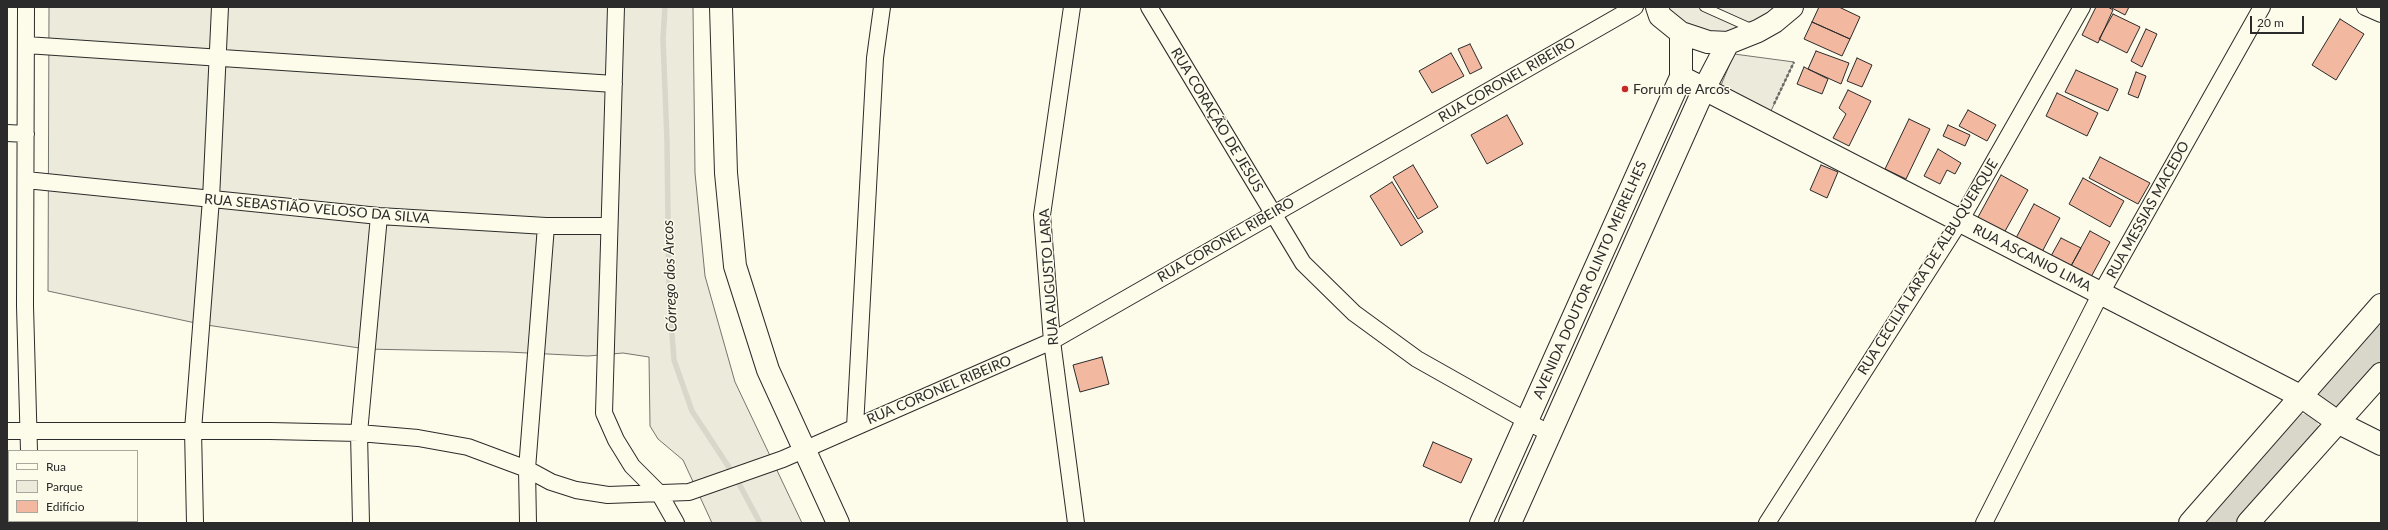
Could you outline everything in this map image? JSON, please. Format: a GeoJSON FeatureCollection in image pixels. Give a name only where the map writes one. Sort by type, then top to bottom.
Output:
{"type":"FeatureCollection","features":[{"type":"Feature","properties":{"kind":"street"},"geometry":{"type":"LineString","coordinates":[[26,7],[25,306],[29,450]]}},
{"type":"Feature","properties":{"kind":"street"},"geometry":{"type":"LineString","coordinates":[[195,523],[193,430],[211,199],[220,7]]}},
{"type":"Feature","properties":{"kind":"street"},"geometry":{"type":"LineString","coordinates":[[616,7],[604,414],[616,440],[632,466],[659,493],[676,523]]}},
{"type":"Feature","properties":{"kind":"street"},"geometry":{"type":"LineString","coordinates":[[721,7],[726,173],[735,266],[768,370],[838,523]]}},
{"type":"Feature","properties":{"kind":"street"},"geometry":{"type":"LineString","coordinates":[[855,427],[875,58],[882,7]]}},
{"type":"Feature","properties":{"kind":"street","name":"RUA AUGUSTO LARA"},"geometry":{"type":"LineString","coordinates":[[1072,7],[1042,215],[1052,341],[1076,523]]}},
{"type":"Feature","properties":{"kind":"street","name":"RUA CORAÇÃO DE JESUS"},"geometry":{"type":"LineString","coordinates":[[1149,7],[1303,263],[1354,313],[1417,360],[1550,434]]}},
{"type":"Feature","properties":{"kind":"street","name":"RUA CORONEL RIBEIRO"},"geometry":{"type":"LineString","coordinates":[[7,431],[193,430],[359,433],[418,438],[468,447],[527,469],[551,482],[576,490],[608,495],[689,492],[783,458],[1052,341],[1273,213],[1635,7]]}},
{"type":"Feature","properties":{"kind":"street"},"geometry":{"type":"LineString","coordinates":[[1657,7],[1665,21],[1681,33],[1708,42],[1728,43],[1758,31],[1791,7]]}},
{"type":"Feature","properties":{"kind":"street","name":"RUA CECILIA LARA DE ALBUQUERQUE"},"geometry":{"type":"LineString","coordinates":[[1767,523],[1960,221],[2082,7]]}},
{"type":"Feature","properties":{"kind":"street","name":"RUA MESSIAS MACEDO"},"geometry":{"type":"LineString","coordinates":[[1984,523],[2101,293],[2262,7]]}},
{"type":"Feature","properties":{"kind":"street"},"geometry":{"type":"LineString","coordinates":[[2365,7],[2381,14]]}},
{"type":"Feature","properties":{"kind":"street","name":"AVENIDA DOUTOR OLINTO MEIRELHES"},"geometry":{"type":"LineString","coordinates":[[1481,523],[1680,77],[1681,33]]}},
{"type":"Feature","properties":{"kind":"street","name":"AVENIDA DOUTOR OLINTO MEIRELHES"},"geometry":{"type":"LineString","coordinates":[[1510,523],[1704,89],[1728,43]]}},
{"type":"Feature","properties":{"kind":"street"},"geometry":{"type":"LineString","coordinates":[[26,45],[614,84]]}},
{"type":"Feature","properties":{"kind":"street","name":"RUA ASCANIO LIMA"},"geometry":{"type":"LineString","coordinates":[[1680,77],[2302,397],[2339,422],[2381,444]]}},
{"type":"Feature","properties":{"kind":"street"},"geometry":{"type":"LineString","coordinates":[[7,133],[26,134]]}},
{"type":"Feature","properties":{"kind":"street","name":"RUA SEBASTIÃO VELOSO DA SILVA"},"geometry":{"type":"LineString","coordinates":[[26,180],[379,216],[546,226],[609,226]]}},
{"type":"Feature","properties":{"kind":"street"},"geometry":{"type":"LineString","coordinates":[[361,523],[359,433],[379,216]]}},
{"type":"Feature","properties":{"kind":"street"},"geometry":{"type":"LineString","coordinates":[[528,523],[527,469],[546,226]]}},
{"type":"Feature","properties":{"kind":"street"},"geometry":{"type":"LineString","coordinates":[[1602,252],[1627,263]]}},
{"type":"Feature","properties":{"kind":"street"},"geometry":{"type":"LineString","coordinates":[[2190,523],[2302,397],[2381,305]]}},
{"type":"Feature","properties":{"kind":"street"},"geometry":{"type":"LineString","coordinates":[[2248,523],[2381,374]]}},
{"type":"Feature","properties":{"kind":"lane"},"geometry":{"type":"LineString","coordinates":[[1704,7],[1758,31]]}},
{"type":"Feature","properties":{"kind":"path"},"geometry":{"type":"LineString","coordinates":[[1766,121],[1794,62]]}},
{"type":"Feature","properties":{"kind":"green space"},"geometry":{"type":"Polygon","coordinates":[[[49,7],[693,7],[695,173],[705,276],[735,382],[802,523],[712,523],[683,460],[658,439],[650,426],[649,357],[623,353],[588,356],[508,352],[366,349],[200,324],[48,291],[49,7]]]}},
{"type":"Feature","properties":{"kind":"green space"},"geometry":{"type":"Polygon","coordinates":[[[1658,7],[1700,7],[1754,31],[1708,40],[1658,7]]]}},
{"type":"Feature","properties":{"kind":"green space"},"geometry":{"type":"Polygon","coordinates":[[[1710,7],[1789,7],[1758,29],[1710,7]]]}},
{"type":"Feature","properties":{"kind":"green space"},"geometry":{"type":"Polygon","coordinates":[[[1734,54],[1794,62],[1770,113],[1719,90],[1734,54]]]}},
{"type":"Feature","properties":{"kind":"building"},"geometry":{"type":"Polygon","coordinates":[[[1819,7],[1839,7],[1860,17],[1850,39],[1812,22],[1819,7]]]}},
{"type":"Feature","properties":{"kind":"building"},"geometry":{"type":"Polygon","coordinates":[[[2096,7],[2108,7],[2113,10],[2098,43],[2082,35],[2096,7]]]}},
{"type":"Feature","properties":{"kind":"building"},"geometry":{"type":"Polygon","coordinates":[[[2110,7],[2129,7],[2125,15],[2110,7]]]}},
{"type":"Feature","properties":{"kind":"building"},"geometry":{"type":"Polygon","coordinates":[[[2113,14],[2140,27],[2127,53],[2099,39],[2113,14]]]}},
{"type":"Feature","properties":{"kind":"building"},"geometry":{"type":"Polygon","coordinates":[[[2340,19],[2364,34],[2336,80],[2312,65],[2340,19]]]}},
{"type":"Feature","properties":{"kind":"building"},"geometry":{"type":"Polygon","coordinates":[[[1812,22],[1850,39],[1842,56],[1804,39],[1812,22]]]}},
{"type":"Feature","properties":{"kind":"building"},"geometry":{"type":"Polygon","coordinates":[[[2146,29],[2157,34],[2142,67],[2131,61],[2146,29]]]}},
{"type":"Feature","properties":{"kind":"building"},"geometry":{"type":"Polygon","coordinates":[[[1470,44],[1482,68],[1470,74],[1458,49],[1470,44]]]}},
{"type":"Feature","properties":{"kind":"building"},"geometry":{"type":"Polygon","coordinates":[[[1816,51],[1849,63],[1841,84],[1808,69],[1816,51]]]}},
{"type":"Feature","properties":{"kind":"building"},"geometry":{"type":"Polygon","coordinates":[[[1451,53],[1464,76],[1432,93],[1419,71],[1451,53]]]}},
{"type":"Feature","properties":{"kind":"building"},"geometry":{"type":"Polygon","coordinates":[[[1857,58],[1872,65],[1862,87],[1847,81],[1857,58]]]}},
{"type":"Feature","properties":{"kind":"building"},"geometry":{"type":"Polygon","coordinates":[[[1804,67],[1828,79],[1822,94],[1797,84],[1804,67]]]}},
{"type":"Feature","properties":{"kind":"building"},"geometry":{"type":"Polygon","coordinates":[[[2076,70],[2118,89],[2108,111],[2065,92],[2076,70]]]}},
{"type":"Feature","properties":{"kind":"building"},"geometry":{"type":"Polygon","coordinates":[[[2136,72],[2146,76],[2138,98],[2128,94],[2136,72]]]}},
{"type":"Feature","properties":{"kind":"building"},"geometry":{"type":"Polygon","coordinates":[[[1848,90],[1871,101],[1849,146],[1833,138],[1846,114],[1839,108],[1848,90]]]}},
{"type":"Feature","properties":{"kind":"building"},"geometry":{"type":"Polygon","coordinates":[[[2057,93],[2098,113],[2087,136],[2046,116],[2057,93]]]}},
{"type":"Feature","properties":{"kind":"building"},"geometry":{"type":"Polygon","coordinates":[[[1968,110],[1996,125],[1987,141],[1959,126],[1968,110]]]}},
{"type":"Feature","properties":{"kind":"building"},"geometry":{"type":"Polygon","coordinates":[[[1507,115],[1523,144],[1487,164],[1471,135],[1507,115]]]}},
{"type":"Feature","properties":{"kind":"building"},"geometry":{"type":"Polygon","coordinates":[[[1909,119],[1930,129],[1906,179],[1885,169],[1909,119]]]}},
{"type":"Feature","properties":{"kind":"building"},"geometry":{"type":"Polygon","coordinates":[[[1948,125],[1970,135],[1965,146],[1943,136],[1948,125]]]}},
{"type":"Feature","properties":{"kind":"building"},"geometry":{"type":"Polygon","coordinates":[[[1938,149],[1961,163],[1955,174],[1947,170],[1940,184],[1924,176],[1938,149]]]}},
{"type":"Feature","properties":{"kind":"building"},"geometry":{"type":"Polygon","coordinates":[[[2100,157],[2150,183],[2138,204],[2089,178],[2100,157]]]}},
{"type":"Feature","properties":{"kind":"building"},"geometry":{"type":"Polygon","coordinates":[[[1413,165],[1438,207],[1418,219],[1393,177],[1413,165]]]}},
{"type":"Feature","properties":{"kind":"building"},"geometry":{"type":"Polygon","coordinates":[[[1821,165],[1838,172],[1827,198],[1810,190],[1821,165]]]}},
{"type":"Feature","properties":{"kind":"building"},"geometry":{"type":"Polygon","coordinates":[[[2001,175],[2028,190],[2004,233],[1977,219],[2001,175]]]}},
{"type":"Feature","properties":{"kind":"building"},"geometry":{"type":"Polygon","coordinates":[[[2083,178],[2124,201],[2110,227],[2069,204],[2083,178]]]}},
{"type":"Feature","properties":{"kind":"building"},"geometry":{"type":"Polygon","coordinates":[[[1392,182],[1423,232],[1401,246],[1370,196],[1392,182]]]}},
{"type":"Feature","properties":{"kind":"building"},"geometry":{"type":"Polygon","coordinates":[[[2034,204],[2060,218],[2042,252],[2016,238],[2034,204]]]}},
{"type":"Feature","properties":{"kind":"building"},"geometry":{"type":"Polygon","coordinates":[[[2090,231],[2110,242],[2091,277],[2071,266],[2090,231]]]}},
{"type":"Feature","properties":{"kind":"building"},"geometry":{"type":"Polygon","coordinates":[[[2061,238],[2081,248],[2071,266],[2051,256],[2061,238]]]}},
{"type":"Feature","properties":{"kind":"building"},"geometry":{"type":"Polygon","coordinates":[[[1102,357],[1109,384],[1080,392],[1073,365],[1102,357]]]}},
{"type":"Feature","properties":{"kind":"building"},"geometry":{"type":"Polygon","coordinates":[[[1433,442],[1472,459],[1461,483],[1423,466],[1433,442]]]}},
{"type":"Feature","properties":{"kind":"waterway","name":"Córrego dos Arcos"},"geometry":{"type":"LineString","coordinates":[[665,7],[663,39],[667,141],[669,296],[674,360],[692,411],[736,478],[760,523]]}},
{"type":"Feature","properties":{"kind":"waterway"},"geometry":{"type":"LineString","coordinates":[[2335,395],[2381,342]]}},
{"type":"Feature","properties":{"kind":"waterway"},"geometry":{"type":"LineString","coordinates":[[2221,523],[2303,430]]}},
{"type":"Feature","properties":{"kind":"place","name":"Forum de Arcos"},"geometry":{"type":"Point","coordinates":[1625,89]}}]}
